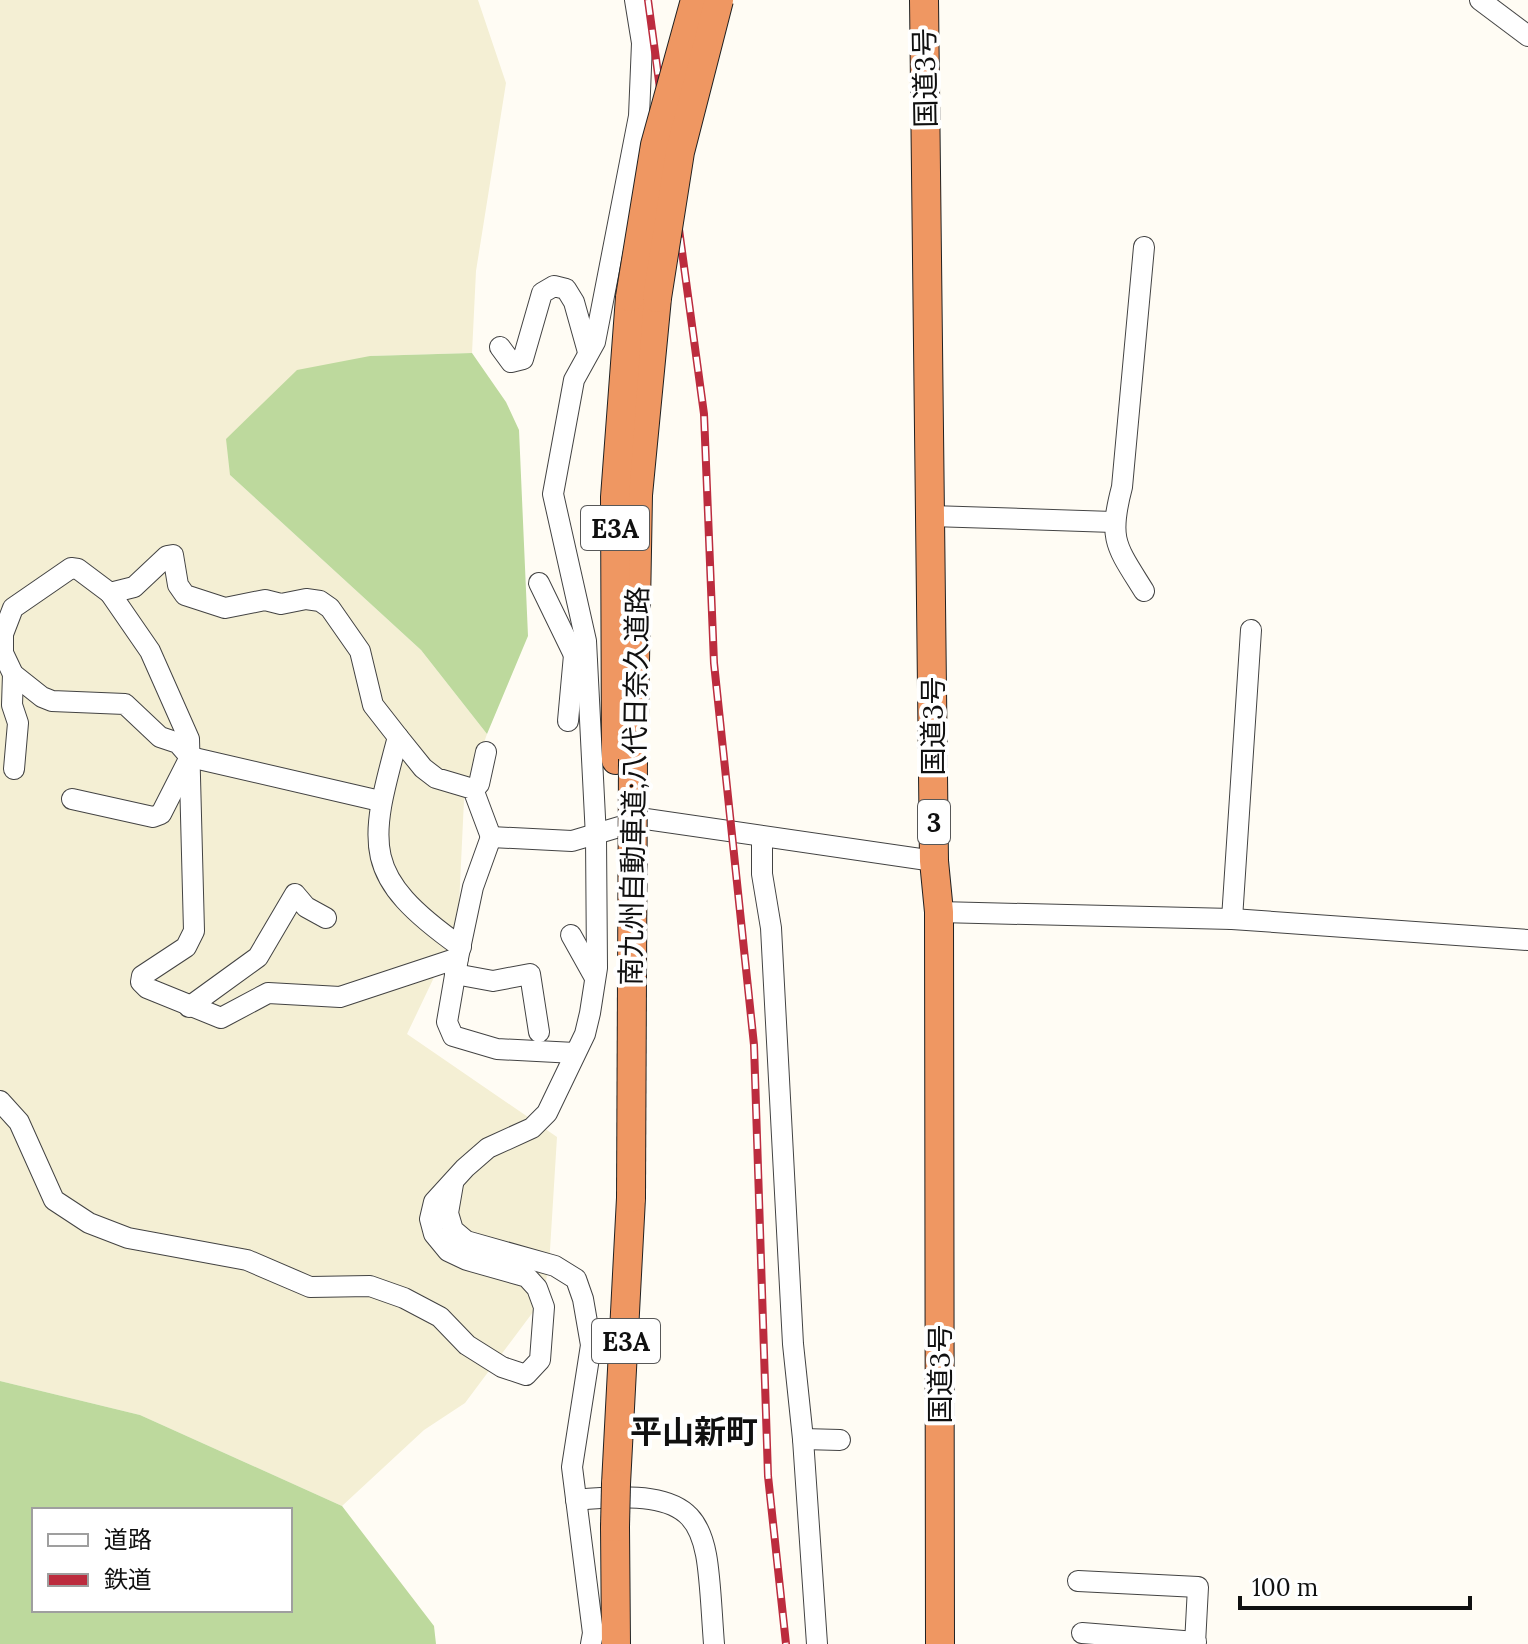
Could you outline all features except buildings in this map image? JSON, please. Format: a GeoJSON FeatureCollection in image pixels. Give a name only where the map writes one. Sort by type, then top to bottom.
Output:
{"type":"FeatureCollection","features":[{"type":"Feature","properties":{"kind":"highway","name":"南九州自動車道;八代日奈久道路"},"geometry":{"type":"LineString","coordinates":[[616,1644],[615,1527],[625,1198],[625,760],[638,495],[643,298],[655,145],[695,0]]}},
{"type":"Feature","properties":{"kind":"highway","name":"南九州自動車道;八代日奈久道路"},"geometry":{"type":"LineString","coordinates":[[643,298],[719,0]]}},
{"type":"Feature","properties":{"kind":"highway","name":"国道3号"},"geometry":{"type":"LineString","coordinates":[[924,0],[934,861],[939,912],[940,1644]]}},
{"type":"Feature","properties":{"kind":"street"},"geometry":{"type":"LineString","coordinates":[[568,721],[586,641],[556,523],[553,494],[569,400],[595,342],[639,116],[643,59],[635,0]]}},
{"type":"Feature","properties":{"kind":"street"},"geometry":{"type":"LineString","coordinates":[[1480,0],[1528,36]]}},
{"type":"Feature","properties":{"kind":"street"},"geometry":{"type":"LineString","coordinates":[[1144,247],[1122,487],[1113,522],[1118,548],[1144,591]]}},
{"type":"Feature","properties":{"kind":"street"},"geometry":{"type":"LineString","coordinates":[[500,347],[511,362],[523,359],[542,293],[554,286],[566,289],[574,302],[588,352]]}},
{"type":"Feature","properties":{"kind":"street"},"geometry":{"type":"LineString","coordinates":[[931,516],[1113,522]]}},
{"type":"Feature","properties":{"kind":"street"},"geometry":{"type":"LineString","coordinates":[[110,593],[134,587],[167,556],[173,555],[178,585],[185,595],[225,608],[265,600],[281,604],[306,599],[320,601],[330,608],[360,651],[373,705],[423,768],[436,778],[473,789]]}},
{"type":"Feature","properties":{"kind":"street"},"geometry":{"type":"LineString","coordinates":[[380,801],[190,757],[178,743],[160,737],[125,704],[52,701],[42,697],[13,674],[3,653],[3,634],[13,608],[71,568],[110,593],[150,651],[189,739],[190,757],[194,931],[186,947],[142,976],[141,982],[189,1007],[221,1018],[268,993],[340,997],[458,960]]}},
{"type":"Feature","properties":{"kind":"street"},"geometry":{"type":"LineString","coordinates":[[0,1101],[19,1122],[54,1200],[89,1223],[128,1238],[247,1260],[310,1287],[370,1286],[393,1294],[440,1317],[467,1345],[502,1367],[526,1375],[540,1360],[544,1307],[537,1288],[527,1277],[467,1260],[448,1251],[434,1234],[430,1219],[434,1202],[488,1148],[532,1128],[547,1113],[575,1053],[593,1025],[596,837],[580,658],[539,583]]}},
{"type":"Feature","properties":{"kind":"street"},"geometry":{"type":"LineString","coordinates":[[1232,919],[1251,630]]}},
{"type":"Feature","properties":{"kind":"street"},"geometry":{"type":"LineString","coordinates":[[13,674],[6,707],[18,723],[14,769]]}},
{"type":"Feature","properties":{"kind":"street"},"geometry":{"type":"LineString","coordinates":[[398,737],[380,801],[377,848],[381,868],[394,888],[458,960],[493,981],[530,974],[539,1032]]}},
{"type":"Feature","properties":{"kind":"street"},"geometry":{"type":"LineString","coordinates":[[473,789],[479,784],[486,752]]}},
{"type":"Feature","properties":{"kind":"street"},"geometry":{"type":"LineString","coordinates":[[72,799],[153,817],[161,814],[190,757]]}},
{"type":"Feature","properties":{"kind":"street"},"geometry":{"type":"LineString","coordinates":[[473,789],[491,837],[477,875],[447,1022],[453,1036],[497,1049],[575,1053]]}},
{"type":"Feature","properties":{"kind":"street"},"geometry":{"type":"LineString","coordinates":[[491,837],[572,841],[596,837],[646,819],[934,861]]}},
{"type":"Feature","properties":{"kind":"street"},"geometry":{"type":"LineString","coordinates":[[762,837],[762,874],[771,928],[793,1344],[817,1644]]}},
{"type":"Feature","properties":{"kind":"street"},"geometry":{"type":"LineString","coordinates":[[477,875],[495,887]]}},
{"type":"Feature","properties":{"kind":"street"},"geometry":{"type":"LineString","coordinates":[[189,1007],[258,957],[295,894],[306,907],[326,918]]}},
{"type":"Feature","properties":{"kind":"street"},"geometry":{"type":"LineString","coordinates":[[939,912],[1232,919],[1528,940]]}},
{"type":"Feature","properties":{"kind":"street"},"geometry":{"type":"LineString","coordinates":[[571,935],[595,978]]}},
{"type":"Feature","properties":{"kind":"street"},"geometry":{"type":"LineString","coordinates":[[453,1184],[448,1213],[453,1230],[466,1241],[555,1266],[576,1279],[591,1345],[572,1467],[593,1633],[591,1644]]}},
{"type":"Feature","properties":{"kind":"street"},"geometry":{"type":"LineString","coordinates":[[803,1439],[840,1440]]}},
{"type":"Feature","properties":{"kind":"street"},"geometry":{"type":"LineString","coordinates":[[576,1500],[644,1500],[677,1504],[695,1519],[706,1546],[714,1644]]}},
{"type":"Feature","properties":{"kind":"street"},"geometry":{"type":"LineString","coordinates":[[1078,1581],[1198,1587],[1196,1643],[1082,1633]]}},
{"type":"Feature","properties":{"kind":"shaded area"},"geometry":{"type":"Polygon","coordinates":[[[0,0],[478,0],[506,83],[476,271],[472,353],[370,356],[230,475],[421,650],[487,734],[464,800],[458,927],[407,1034],[557,1137],[549,1266],[542,1300],[465,1403],[424,1430],[342,1506],[140,1415],[0,1381],[0,0]]]}},
{"type":"Feature","properties":{"kind":"green space"},"geometry":{"type":"Polygon","coordinates":[[[472,353],[506,402],[519,430],[528,636],[487,734],[421,650],[230,475],[226,439],[297,370],[370,356],[472,353]]]}},
{"type":"Feature","properties":{"kind":"green space"},"geometry":{"type":"Polygon","coordinates":[[[0,1381],[140,1415],[342,1506],[434,1626],[436,1644],[0,1644],[0,1381]]]}},
{"type":"Feature","properties":{"kind":"railway"},"geometry":{"type":"LineString","coordinates":[[648,0],[704,414],[714,663],[754,1045],[768,1476],[786,1644]]}},
{"type":"Feature","properties":{"kind":"district","name":"平山新町"},"geometry":{"type":"Point","coordinates":[694,1431]}}]}
